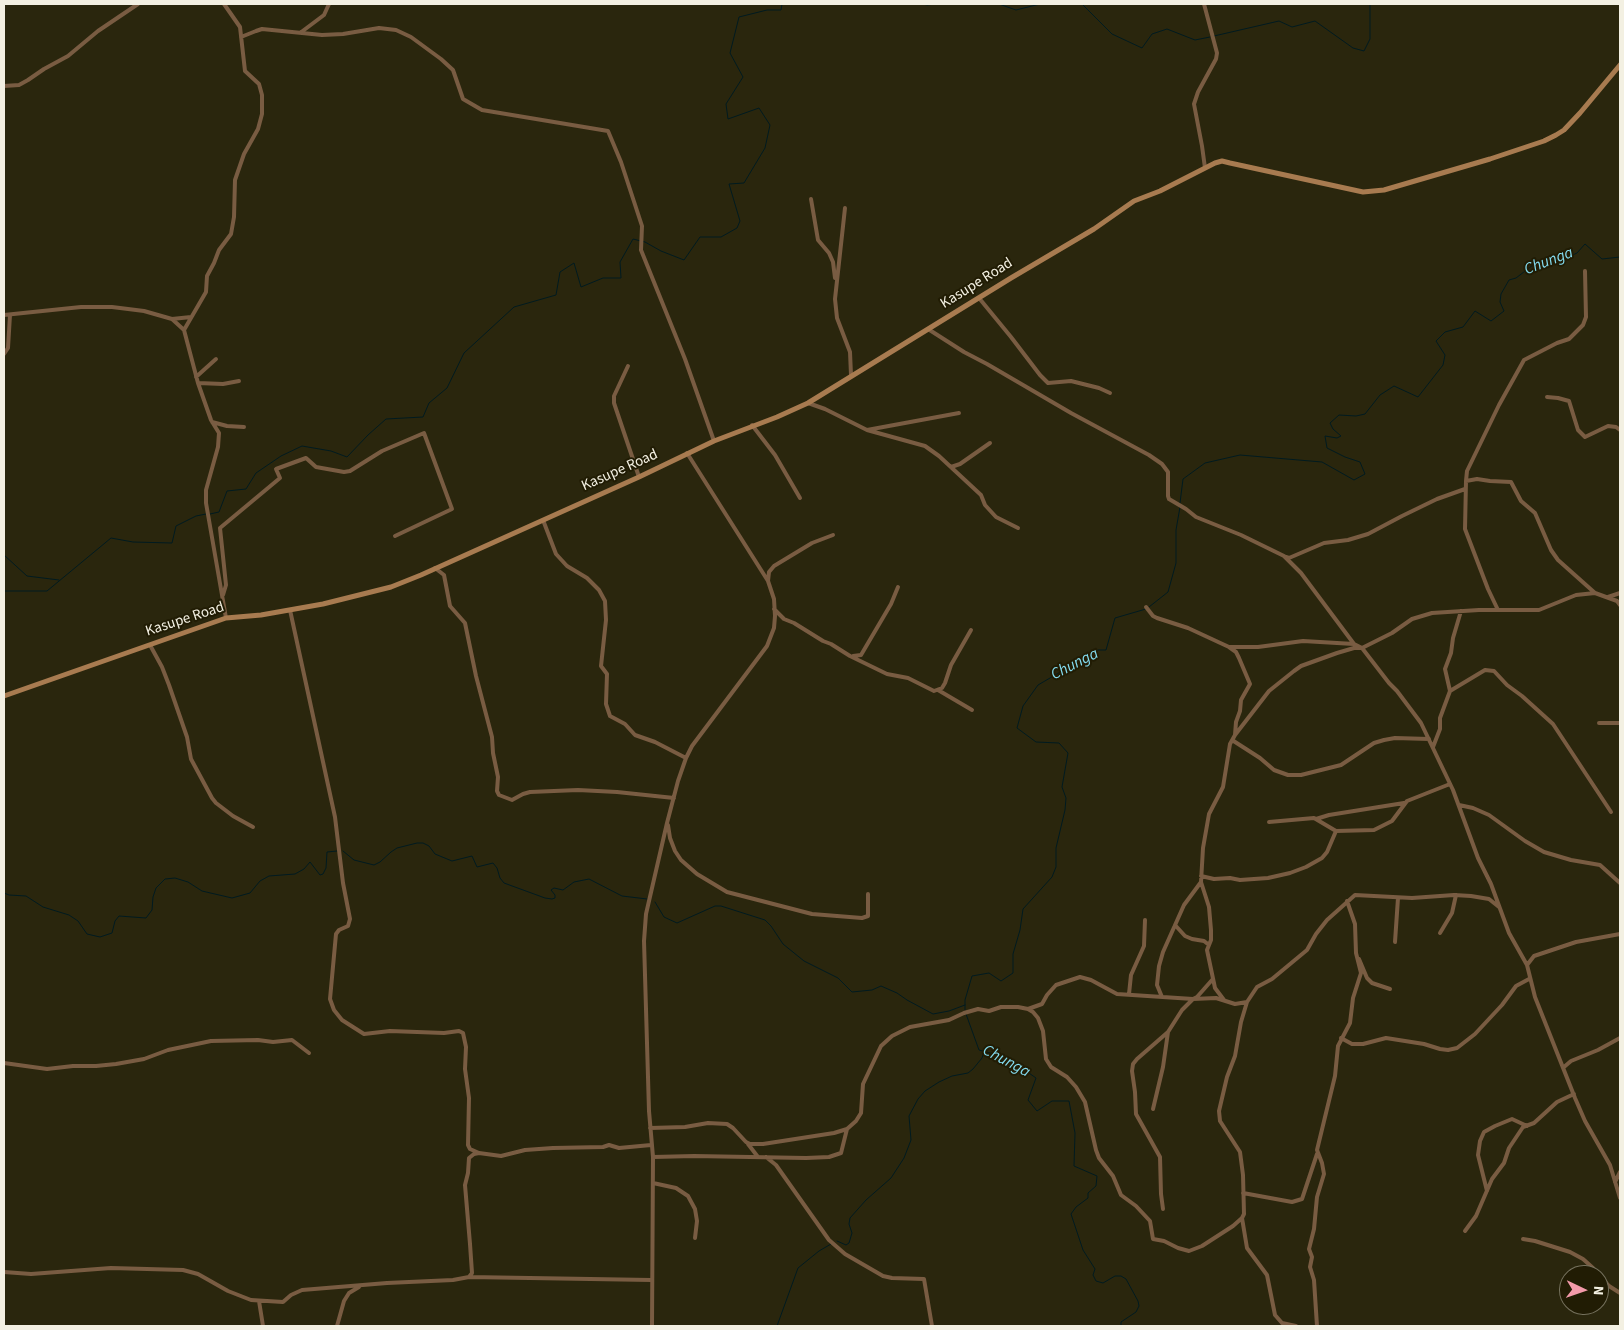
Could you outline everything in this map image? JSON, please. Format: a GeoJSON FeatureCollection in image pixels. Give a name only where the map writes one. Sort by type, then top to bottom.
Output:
{"type":"FeatureCollection","features":[{"type":"Feature","properties":{"kind":"street"},"geometry":{"type":"LineString","coordinates":[[4,86],[19,85],[68,56],[98,31],[138,4]]}},
{"type":"Feature","properties":{"kind":"street"},"geometry":{"type":"LineString","coordinates":[[184,330],[206,292],[207,276],[218,250],[231,234],[234,217],[235,180],[246,147],[258,129],[262,114],[262,95],[257,80],[245,71],[240,27],[224,4]]}},
{"type":"Feature","properties":{"kind":"street"},"geometry":{"type":"LineString","coordinates":[[300,33],[321,19],[329,4]]}},
{"type":"Feature","properties":{"kind":"street"},"geometry":{"type":"LineString","coordinates":[[1204,4],[1217,53],[1216,60],[1198,92],[1194,104],[1205,168]]}},
{"type":"Feature","properties":{"kind":"street"},"geometry":{"type":"LineString","coordinates":[[242,38],[262,30],[343,34],[380,28],[397,30],[411,37],[442,59],[453,70],[463,98],[482,110],[608,131],[621,162],[642,226],[641,250],[685,359],[714,441]]}},
{"type":"Feature","properties":{"kind":"street","name":"Kasupe Road"},"geometry":{"type":"LineString","coordinates":[[4,696],[226,618],[323,604],[391,587],[435,568],[639,477],[714,441],[808,403],[851,375],[1094,229],[1134,201],[1160,191],[1222,161],[1280,172],[1363,192],[1384,190],[1490,159],[1556,136],[1580,113],[1620,65]]}},
{"type":"Feature","properties":{"kind":"street"},"geometry":{"type":"LineString","coordinates":[[811,199],[818,240],[830,252],[836,286]]}},
{"type":"Feature","properties":{"kind":"street"},"geometry":{"type":"LineString","coordinates":[[845,208],[836,286],[836,312],[850,352],[851,375]]}},
{"type":"Feature","properties":{"kind":"street"},"geometry":{"type":"LineString","coordinates":[[1498,610],[1465,529],[1465,489],[1468,471],[1499,405],[1524,360],[1557,342],[1568,339],[1583,325],[1586,317],[1585,271]]}},
{"type":"Feature","properties":{"kind":"street"},"geometry":{"type":"LineString","coordinates":[[979,298],[1040,376],[1048,383],[1071,381],[1099,388],[1110,393]]}},
{"type":"Feature","properties":{"kind":"street"},"geometry":{"type":"LineString","coordinates":[[4,315],[112,306],[172,318],[191,317]]}},
{"type":"Feature","properties":{"kind":"street"},"geometry":{"type":"LineString","coordinates":[[4,354],[8,348],[10,315]]}},
{"type":"Feature","properties":{"kind":"street"},"geometry":{"type":"LineString","coordinates":[[172,318],[184,330],[198,383],[212,422],[219,433],[219,442],[206,490],[206,504],[226,618]]}},
{"type":"Feature","properties":{"kind":"street"},"geometry":{"type":"LineString","coordinates":[[928,329],[964,352],[1162,464],[1168,472],[1168,496],[1171,502],[1186,509],[1196,518],[1241,535],[1289,558],[1324,543],[1348,540],[1368,534],[1437,499],[1465,489]]}},
{"type":"Feature","properties":{"kind":"street"},"geometry":{"type":"LineString","coordinates":[[196,377],[216,359]]}},
{"type":"Feature","properties":{"kind":"street"},"geometry":{"type":"LineString","coordinates":[[628,366],[614,396],[614,403],[639,477]]}},
{"type":"Feature","properties":{"kind":"street"},"geometry":{"type":"LineString","coordinates":[[198,383],[222,384],[239,381]]}},
{"type":"Feature","properties":{"kind":"street"},"geometry":{"type":"LineString","coordinates":[[1547,397],[1569,401],[1578,430],[1585,437],[1608,426],[1616,427],[1620,430]]}},
{"type":"Feature","properties":{"kind":"street"},"geometry":{"type":"LineString","coordinates":[[808,403],[836,414],[867,430],[925,446],[981,495],[985,505],[996,518],[1018,528]]}},
{"type":"Feature","properties":{"kind":"street"},"geometry":{"type":"LineString","coordinates":[[867,430],[959,413]]}},
{"type":"Feature","properties":{"kind":"street"},"geometry":{"type":"LineString","coordinates":[[212,422],[244,428]]}},
{"type":"Feature","properties":{"kind":"street"},"geometry":{"type":"LineString","coordinates":[[752,425],[775,455],[800,498]]}},
{"type":"Feature","properties":{"kind":"street"},"geometry":{"type":"LineString","coordinates":[[223,597],[226,585],[220,528],[280,478],[276,469],[306,458],[316,467],[344,472],[350,471],[382,451],[424,433],[452,509],[395,536]]}},
{"type":"Feature","properties":{"kind":"street"},"geometry":{"type":"LineString","coordinates":[[951,467],[960,464],[990,443]]}},
{"type":"Feature","properties":{"kind":"street"},"geometry":{"type":"LineString","coordinates":[[652,1326],[653,1157],[650,1145],[644,941],[649,897],[667,823],[686,758],[692,746],[767,646],[774,628],[774,599],[768,581],[687,453]]}},
{"type":"Feature","properties":{"kind":"street"},"geometry":{"type":"LineString","coordinates":[[1466,481],[1472,479],[1510,482],[1521,501],[1535,513],[1551,550],[1558,560],[1595,593],[1617,601],[1620,605]]}},
{"type":"Feature","properties":{"kind":"street"},"geometry":{"type":"LineString","coordinates":[[542,520],[556,554],[567,566],[587,578],[599,590],[605,601],[606,620],[601,666],[607,674],[606,704],[610,716],[625,724],[635,735],[655,742],[686,758]]}},
{"type":"Feature","properties":{"kind":"street"},"geometry":{"type":"LineString","coordinates":[[768,581],[769,572],[774,566],[812,543],[833,535]]}},
{"type":"Feature","properties":{"kind":"street"},"geometry":{"type":"LineString","coordinates":[[1284,556],[1301,573],[1354,644]]}},
{"type":"Feature","properties":{"kind":"street"},"geometry":{"type":"LineString","coordinates":[[435,568],[444,575],[450,606],[465,623],[476,676],[492,737],[498,777],[497,792],[499,795],[512,800],[526,793],[578,790],[674,798]]}},
{"type":"Feature","properties":{"kind":"street"},"geometry":{"type":"LineString","coordinates":[[851,656],[861,655],[891,604],[898,587]]}},
{"type":"Feature","properties":{"kind":"street"},"geometry":{"type":"LineString","coordinates":[[1224,1000],[1215,988],[1212,980],[1207,950],[1211,930],[1210,914],[1201,882],[1206,824],[1213,805],[1223,788],[1232,740],[1269,691],[1281,680],[1302,666],[1354,648],[1362,648],[1392,633],[1412,620],[1432,613],[1539,610],[1576,596],[1595,593]]}},
{"type":"Feature","properties":{"kind":"street"},"geometry":{"type":"LineString","coordinates":[[1608,597],[1620,593]]}},
{"type":"Feature","properties":{"kind":"street"},"geometry":{"type":"LineString","coordinates":[[774,609],[784,619],[851,656],[887,674],[908,678],[934,691],[938,690],[972,710]]}},
{"type":"Feature","properties":{"kind":"street"},"geometry":{"type":"LineString","coordinates":[[1147,609],[1157,618],[1188,628],[1230,647],[1239,658],[1250,684],[1241,700],[1235,734]]}},
{"type":"Feature","properties":{"kind":"street"},"geometry":{"type":"LineString","coordinates":[[290,610],[335,817],[350,919],[348,926],[339,930],[336,934],[330,1003],[342,1020],[364,1034],[390,1032],[444,1033],[459,1031],[463,1033],[466,1047],[465,1070],[469,1098],[468,1140],[470,1149],[479,1153],[501,1156],[525,1150],[603,1148],[609,1145],[619,1148],[650,1145]]}},
{"type":"Feature","properties":{"kind":"street"},"geometry":{"type":"LineString","coordinates":[[1433,747],[1440,729],[1440,718],[1450,691],[1445,669],[1451,653],[1453,638],[1461,611]]}},
{"type":"Feature","properties":{"kind":"street"},"geometry":{"type":"LineString","coordinates":[[938,690],[945,683],[951,666],[971,630]]}},
{"type":"Feature","properties":{"kind":"street"},"geometry":{"type":"LineString","coordinates":[[1230,647],[1303,641],[1354,644],[1362,648],[1421,723],[1459,805],[1478,858],[1491,884],[1510,934],[1527,965],[1535,997],[1585,1121],[1610,1165],[1620,1198]]}},
{"type":"Feature","properties":{"kind":"street"},"geometry":{"type":"LineString","coordinates":[[150,645],[169,685],[187,738],[191,759],[212,798],[216,804],[243,823],[253,827]]}},
{"type":"Feature","properties":{"kind":"street"},"geometry":{"type":"LineString","coordinates":[[1450,691],[1485,670],[1494,671],[1507,685],[1553,724],[1611,812]]}},
{"type":"Feature","properties":{"kind":"street"},"geometry":{"type":"LineString","coordinates":[[1599,723],[1620,723]]}},
{"type":"Feature","properties":{"kind":"street"},"geometry":{"type":"LineString","coordinates":[[1232,740],[1260,758],[1274,770],[1288,775],[1301,775],[1342,765],[1374,743],[1384,740],[1395,738],[1429,739]]}},
{"type":"Feature","properties":{"kind":"street"},"geometry":{"type":"LineString","coordinates":[[1269,822],[1316,819],[1329,815],[1404,803],[1450,784]]}},
{"type":"Feature","properties":{"kind":"street"},"geometry":{"type":"LineString","coordinates":[[1316,819],[1336,831],[1366,831],[1378,828],[1392,821],[1404,803]]}},
{"type":"Feature","properties":{"kind":"street"},"geometry":{"type":"LineString","coordinates":[[1459,805],[1473,808],[1489,815],[1544,852],[1571,860],[1600,865],[1620,883]]}},
{"type":"Feature","properties":{"kind":"street"},"geometry":{"type":"LineString","coordinates":[[667,823],[670,838],[681,860],[697,874],[727,892],[812,914],[862,918],[868,916],[868,894]]}},
{"type":"Feature","properties":{"kind":"street"},"geometry":{"type":"LineString","coordinates":[[1201,876],[1214,879],[1230,878],[1240,880],[1268,878],[1290,873],[1318,861],[1327,852],[1336,831]]}},
{"type":"Feature","properties":{"kind":"street"},"geometry":{"type":"LineString","coordinates":[[1162,997],[1157,988],[1158,966],[1184,905],[1201,882]]}},
{"type":"Feature","properties":{"kind":"street"},"geometry":{"type":"LineString","coordinates":[[1296,1326],[1282,1323],[1275,1315],[1267,1275],[1247,1248],[1242,1218],[1244,1214],[1240,1152],[1220,1121],[1219,1111],[1226,1077],[1235,1056],[1241,1022],[1247,1002],[1258,987],[1272,979],[1307,950],[1327,920],[1355,895],[1398,898],[1456,896],[1489,899],[1499,907]]}},
{"type":"Feature","properties":{"kind":"street"},"geometry":{"type":"LineString","coordinates":[[1440,933],[1452,913],[1456,896]]}},
{"type":"Feature","properties":{"kind":"street"},"geometry":{"type":"LineString","coordinates":[[1395,942],[1398,898]]}},
{"type":"Feature","properties":{"kind":"street"},"geometry":{"type":"LineString","coordinates":[[1243,1194],[1292,1202],[1302,1198],[1318,1152],[1332,1094],[1338,1046],[1350,1023],[1352,998],[1360,973],[1356,953],[1355,924],[1347,901]]}},
{"type":"Feature","properties":{"kind":"street"},"geometry":{"type":"LineString","coordinates":[[1129,994],[1131,975],[1144,946],[1145,920]]}},
{"type":"Feature","properties":{"kind":"street"},"geometry":{"type":"LineString","coordinates":[[1175,925],[1185,936],[1204,941],[1209,945]]}},
{"type":"Feature","properties":{"kind":"street"},"geometry":{"type":"LineString","coordinates":[[1527,965],[1534,956],[1576,942],[1620,934]]}},
{"type":"Feature","properties":{"kind":"street"},"geometry":{"type":"LineString","coordinates":[[1356,953],[1367,978],[1372,983],[1390,989]]}},
{"type":"Feature","properties":{"kind":"street"},"geometry":{"type":"LineString","coordinates":[[1028,1009],[1042,1004],[1056,985],[1080,977],[1091,980],[1117,994],[1193,999],[1216,998],[1235,1004],[1247,1002]]}},
{"type":"Feature","properties":{"kind":"street"},"geometry":{"type":"LineString","coordinates":[[1341,1038],[1352,1044],[1363,1044],[1386,1038],[1424,1044],[1440,1049],[1457,1048],[1474,1034],[1502,1005],[1516,986],[1529,979]]}},
{"type":"Feature","properties":{"kind":"street"},"geometry":{"type":"LineString","coordinates":[[1163,1209],[1160,1157],[1136,1114],[1133,1064],[1168,1032],[1179,1014],[1212,980]]}},
{"type":"Feature","properties":{"kind":"street"},"geometry":{"type":"LineString","coordinates":[[748,1144],[799,1139],[847,1129],[856,1121],[861,1113],[863,1084],[881,1046],[892,1036],[910,1028],[950,1020],[978,1009],[1018,1007],[1034,1012],[1038,1018],[1043,1031],[1046,1059],[1052,1067],[1067,1077],[1085,1102],[1099,1158],[1110,1171],[1121,1195],[1136,1206],[1150,1221],[1153,1239],[1164,1241],[1183,1250],[1195,1250],[1242,1218]]}},
{"type":"Feature","properties":{"kind":"street"},"geometry":{"type":"LineString","coordinates":[[1153,1109],[1165,1058],[1168,1032]]}},
{"type":"Feature","properties":{"kind":"street"},"geometry":{"type":"LineString","coordinates":[[1564,1067],[1571,1061],[1598,1050],[1620,1038]]}},
{"type":"Feature","properties":{"kind":"street"},"geometry":{"type":"LineString","coordinates":[[4,1063],[47,1069],[116,1064],[144,1059],[168,1050],[211,1041],[258,1040],[273,1042],[292,1040],[309,1053]]}},
{"type":"Feature","properties":{"kind":"street"},"geometry":{"type":"LineString","coordinates":[[1465,1231],[1476,1216],[1492,1179],[1504,1163],[1509,1148],[1521,1130],[1534,1123],[1557,1102],[1574,1094]]}},
{"type":"Feature","properties":{"kind":"street"},"geometry":{"type":"LineString","coordinates":[[1487,1192],[1478,1155],[1480,1141],[1484,1132],[1512,1119],[1527,1126]]}},
{"type":"Feature","properties":{"kind":"street"},"geometry":{"type":"LineString","coordinates":[[650,1128],[685,1127],[708,1123],[727,1124],[733,1128],[758,1157]]}},
{"type":"Feature","properties":{"kind":"street"},"geometry":{"type":"LineString","coordinates":[[653,1157],[806,1158],[836,1155],[842,1151],[847,1129]]}},
{"type":"Feature","properties":{"kind":"street"},"geometry":{"type":"LineString","coordinates":[[1317,1326],[1314,1280],[1310,1267],[1312,1257],[1309,1249],[1314,1229],[1317,1197],[1324,1174],[1318,1152]]}},
{"type":"Feature","properties":{"kind":"street"},"geometry":{"type":"LineString","coordinates":[[469,1277],[472,1273],[464,1185],[468,1173],[469,1158],[479,1153]]}},
{"type":"Feature","properties":{"kind":"street"},"geometry":{"type":"LineString","coordinates":[[766,1157],[776,1165],[830,1240],[845,1254],[883,1276],[924,1279],[932,1326]]}},
{"type":"Feature","properties":{"kind":"street"},"geometry":{"type":"LineString","coordinates":[[1615,1182],[1620,1172]]}},
{"type":"Feature","properties":{"kind":"street"},"geometry":{"type":"LineString","coordinates":[[653,1183],[676,1188],[688,1196],[695,1209],[697,1221],[695,1238]]}},
{"type":"Feature","properties":{"kind":"street"},"geometry":{"type":"LineString","coordinates":[[1523,1239],[1570,1252],[1583,1259],[1609,1286],[1620,1293]]}},
{"type":"Feature","properties":{"kind":"street"},"geometry":{"type":"LineString","coordinates":[[4,1272],[31,1274],[110,1268],[183,1270],[198,1274],[228,1292],[244,1298],[283,1302],[291,1295],[302,1290],[453,1280],[469,1277],[651,1280]]}},
{"type":"Feature","properties":{"kind":"street"},"geometry":{"type":"LineString","coordinates":[[337,1326],[344,1301],[349,1293],[360,1286]]}},
{"type":"Feature","properties":{"kind":"street"},"geometry":{"type":"LineString","coordinates":[[260,1301],[263,1326]]}},
{"type":"Feature","properties":{"kind":"waterway"},"geometry":{"type":"LineString","coordinates":[[210,514],[219,512],[227,491],[246,489],[256,473],[281,456],[302,446],[331,451],[347,457],[386,419],[423,417],[429,403],[447,388],[464,353],[514,307],[556,295],[560,272],[574,263],[581,287],[603,278],[621,278],[620,262],[633,239],[645,242],[684,260],[700,237],[721,237],[737,228],[740,221],[729,184],[744,183],[765,148],[770,125],[759,108],[728,119],[726,104],[743,77],[730,53],[739,17],[767,10],[781,10],[782,4]]}},
{"type":"Feature","properties":{"kind":"waterway"},"geometry":{"type":"LineString","coordinates":[[923,4],[935,4]]}},
{"type":"Feature","properties":{"kind":"waterway"},"geometry":{"type":"LineString","coordinates":[[999,4],[1016,10],[1040,4]]}},
{"type":"Feature","properties":{"kind":"waterway"},"geometry":{"type":"LineString","coordinates":[[1082,4],[1112,34],[1142,48],[1152,34],[1167,29],[1195,40],[1210,37]]}},
{"type":"Feature","properties":{"kind":"waterway"},"geometry":{"type":"LineString","coordinates":[[1214,36],[1279,21],[1292,27],[1315,21],[1353,48],[1364,51],[1370,39],[1370,4]]}},
{"type":"Feature","properties":{"kind":"waterway","name":"Chunga"},"geometry":{"type":"LineString","coordinates":[[1180,503],[1183,479],[1205,463],[1240,455],[1322,462],[1354,480],[1365,474],[1360,462],[1327,448],[1325,436],[1337,438],[1341,436],[1333,429],[1330,423],[1339,415],[1356,416],[1365,414],[1380,395],[1394,386],[1418,397],[1443,365],[1445,355],[1436,341],[1445,332],[1463,327],[1475,311],[1491,321],[1504,311],[1500,302],[1501,294],[1509,280],[1516,278],[1533,265],[1562,260],[1577,253],[1585,244],[1602,259],[1620,257]]}},
{"type":"Feature","properties":{"kind":"waterway","name":"Chunga"},"geometry":{"type":"LineString","coordinates":[[1149,607],[1168,592],[1176,563],[1176,530],[1180,507]]}},
{"type":"Feature","properties":{"kind":"waterway"},"geometry":{"type":"LineString","coordinates":[[4,591],[47,591],[111,538],[133,542],[172,543],[176,526],[196,516],[206,514]]}},
{"type":"Feature","properties":{"kind":"waterway"},"geometry":{"type":"LineString","coordinates":[[4,555],[27,576],[59,580]]}},
{"type":"Feature","properties":{"kind":"waterway","name":"Chunga"},"geometry":{"type":"LineString","coordinates":[[965,1010],[965,1000],[972,976],[989,973],[1001,981],[1013,973],[1013,954],[1020,930],[1023,909],[1052,877],[1056,867],[1056,848],[1065,810],[1066,798],[1062,787],[1068,753],[1059,743],[1036,742],[1017,728],[1023,706],[1038,685],[1098,650],[1106,650],[1115,618],[1146,609]]}},
{"type":"Feature","properties":{"kind":"waterway"},"geometry":{"type":"LineString","coordinates":[[343,851],[354,860],[374,865],[397,848],[423,843],[429,846],[435,854],[452,861],[472,856],[477,867],[493,863],[504,883],[545,898],[555,898],[551,890],[554,888],[563,890],[574,882],[589,879],[622,896],[647,899]]}},
{"type":"Feature","properties":{"kind":"waterway"},"geometry":{"type":"LineString","coordinates":[[4,893],[26,896],[43,907],[69,915],[78,921],[87,934],[100,937],[112,933],[115,921],[119,916],[146,918],[152,910],[156,888],[165,879],[175,878],[188,882],[202,891],[232,898],[250,893],[260,881],[269,876],[295,874],[304,869],[310,862],[320,875],[323,874],[326,868],[327,852],[337,851]]}},
{"type":"Feature","properties":{"kind":"waterway"},"geometry":{"type":"LineString","coordinates":[[655,902],[664,917],[677,923],[715,906],[721,906],[765,920],[783,944],[804,961],[838,978],[852,992],[872,990],[881,986],[933,1014],[965,1005]]}},
{"type":"Feature","properties":{"kind":"waterway","name":"Chunga"},"geometry":{"type":"LineString","coordinates":[[966,1014],[979,1050],[994,1054],[1008,1064],[1019,1066],[1036,1078],[1028,1100],[1037,1111],[1052,1101],[1069,1101],[1075,1133],[1074,1166],[1097,1176],[1096,1186],[1088,1193],[1088,1198],[1076,1207],[1071,1214],[1083,1250],[1095,1269],[1093,1275],[1096,1281],[1103,1283],[1115,1276],[1121,1276],[1126,1279],[1138,1301],[1139,1306],[1136,1312],[1121,1322],[1121,1326]]}},
{"type":"Feature","properties":{"kind":"waterway"},"geometry":{"type":"LineString","coordinates":[[837,1241],[846,1245],[849,1243],[852,1233],[849,1224],[850,1218],[866,1200],[891,1178],[904,1158],[911,1140],[909,1116],[918,1099],[925,1091],[939,1082],[952,1076],[968,1073],[982,1058],[984,1052]]}},
{"type":"Feature","properties":{"kind":"waterway"},"geometry":{"type":"LineString","coordinates":[[777,1326],[798,1268],[831,1244]]}}]}
